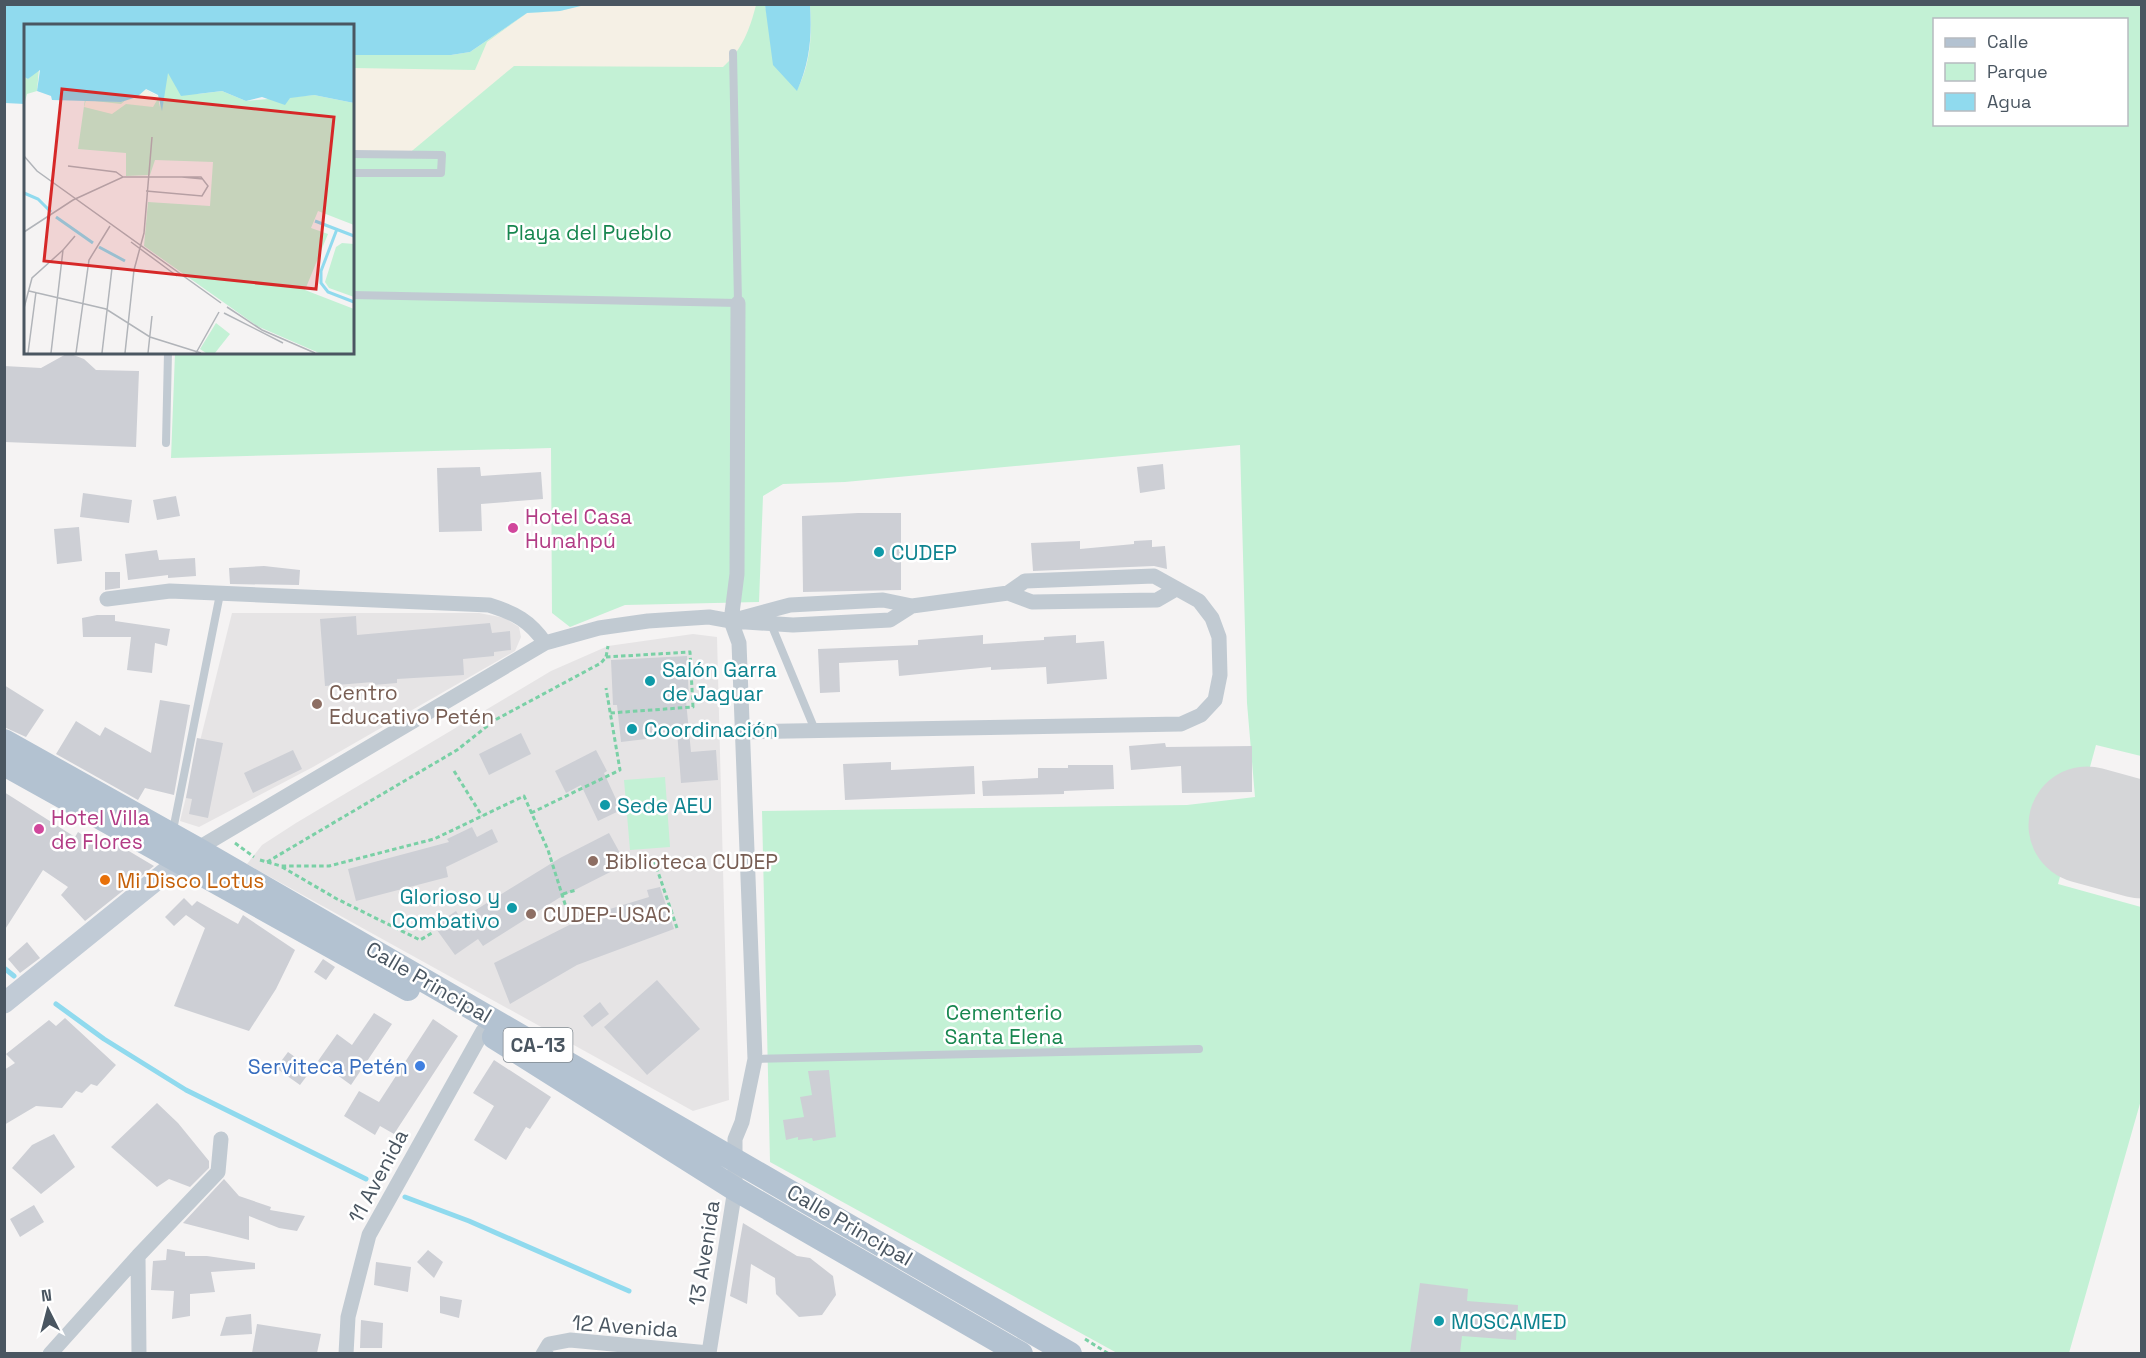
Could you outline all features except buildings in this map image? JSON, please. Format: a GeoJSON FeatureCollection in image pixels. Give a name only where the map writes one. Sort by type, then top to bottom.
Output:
{"type":"FeatureCollection","features":[{"type":"Feature","properties":{"kind":"main road","name":"Calle Principal"},"geometry":{"type":"LineString","coordinates":[[4,741],[171,835],[187,855],[483,1031],[735,1189],[1021,1353]]}},
{"type":"Feature","properties":{"kind":"main road","name":"Calle Principal"},"geometry":{"type":"LineString","coordinates":[[4,764],[187,855],[734,1158],[1070,1353]]}},
{"type":"Feature","properties":{"kind":"street"},"geometry":{"type":"LineString","coordinates":[[731,621],[737,574],[738,303]]}},
{"type":"Feature","properties":{"kind":"street"},"geometry":{"type":"LineString","coordinates":[[731,621],[789,605],[883,600],[912,606],[1008,593],[1025,581],[1154,576],[1199,601],[1212,618],[1219,637],[1220,675],[1215,700],[1201,715],[1181,724],[741,732]]}},
{"type":"Feature","properties":{"kind":"street"},"geometry":{"type":"LineString","coordinates":[[1008,593],[1032,602],[1157,600],[1176,589]]}},
{"type":"Feature","properties":{"kind":"street"},"geometry":{"type":"LineString","coordinates":[[107,599],[170,591],[489,605],[512,612],[532,625],[544,643]]}},
{"type":"Feature","properties":{"kind":"street"},"geometry":{"type":"LineString","coordinates":[[6,1005],[187,855],[544,643],[599,628],[648,621],[709,617],[771,624],[890,620],[912,606]]}},
{"type":"Feature","properties":{"kind":"street","name":"13 Avenida"},"geometry":{"type":"LineString","coordinates":[[709,1353],[735,1189],[735,1139],[742,1122],[755,1059],[739,643],[731,621]]}},
{"type":"Feature","properties":{"kind":"street","name":"11 Avenida"},"geometry":{"type":"LineString","coordinates":[[346,1353],[348,1317],[369,1235],[483,1031]]}},
{"type":"Feature","properties":{"kind":"street"},"geometry":{"type":"LineString","coordinates":[[50,1353],[218,1172],[221,1138]]}},
{"type":"Feature","properties":{"kind":"street"},"geometry":{"type":"LineString","coordinates":[[138,1256],[139,1353]]}},
{"type":"Feature","properties":{"kind":"street","name":"12 Avenida"},"geometry":{"type":"LineString","coordinates":[[543,1353],[549,1344],[570,1340],[709,1353]]}},
{"type":"Feature","properties":{"kind":"lane"},"geometry":{"type":"LineString","coordinates":[[354,295],[738,303],[733,53]]}},
{"type":"Feature","properties":{"kind":"lane"},"geometry":{"type":"LineString","coordinates":[[354,154],[442,155],[441,173],[354,173]]}},
{"type":"Feature","properties":{"kind":"lane"},"geometry":{"type":"LineString","coordinates":[[166,443],[168,354]]}},
{"type":"Feature","properties":{"kind":"lane"},"geometry":{"type":"LineString","coordinates":[[171,835],[220,594]]}},
{"type":"Feature","properties":{"kind":"lane"},"geometry":{"type":"LineString","coordinates":[[771,624],[816,731]]}},
{"type":"Feature","properties":{"kind":"lane"},"geometry":{"type":"LineString","coordinates":[[755,1059],[1199,1049]]}},
{"type":"Feature","properties":{"kind":"path"},"geometry":{"type":"LineString","coordinates":[[267,862],[458,750],[495,720],[601,663],[606,657],[608,646]]}},
{"type":"Feature","properties":{"kind":"path"},"geometry":{"type":"LineString","coordinates":[[606,657],[690,652],[693,707],[610,713]]}},
{"type":"Feature","properties":{"kind":"path"},"geometry":{"type":"LineString","coordinates":[[531,813],[620,770],[606,688]]}},
{"type":"Feature","properties":{"kind":"path"},"geometry":{"type":"LineString","coordinates":[[454,771],[483,816]]}},
{"type":"Feature","properties":{"kind":"path"},"geometry":{"type":"LineString","coordinates":[[281,866],[329,866],[434,839],[524,796],[563,894],[571,924]]}},
{"type":"Feature","properties":{"kind":"path"},"geometry":{"type":"LineString","coordinates":[[221,833],[257,859],[281,866],[337,899],[420,940],[432,933]]}},
{"type":"Feature","properties":{"kind":"path"},"geometry":{"type":"LineString","coordinates":[[654,860],[677,928]]}},
{"type":"Feature","properties":{"kind":"path"},"geometry":{"type":"LineString","coordinates":[[563,894],[576,890]]}},
{"type":"Feature","properties":{"kind":"shaded area","name":"Centro Educativo Petén"},"geometry":{"type":"Polygon","coordinates":[[[232,613],[479,613],[505,618],[519,627],[521,637],[515,651],[313,767],[199,827],[180,821],[232,613]]]}},
{"type":"Feature","properties":{"kind":"shaded area","name":"CUDEP-USAC"},"geometry":{"type":"Polygon","coordinates":[[[693,634],[717,637],[729,1100],[693,1111],[247,864],[262,845],[296,823],[551,671],[608,646],[693,634]]]}},
{"type":"Feature","properties":{"kind":"green space"},"geometry":{"type":"Polygon","coordinates":[[[585,4],[765,5],[770,30],[797,90],[810,49],[810,5],[2141,5],[2141,756],[2096,745],[2058,884],[2141,907],[2141,1100],[2069,1353],[1117,1353],[770,1162],[762,811],[1187,805],[1255,797],[1247,703],[1240,445],[845,482],[783,484],[763,496],[759,602],[625,605],[570,627],[552,613],[551,448],[171,458],[175,354],[354,354],[354,55],[451,55],[470,52],[527,13],[560,11],[585,4]]]}},
{"type":"Feature","properties":{"kind":"green space"},"geometry":{"type":"Polygon","coordinates":[[[665,777],[670,847],[630,850],[624,780],[665,777]]]}},
{"type":"Feature","properties":{"kind":"sand"},"geometry":{"type":"Polygon","coordinates":[[[585,4],[756,5],[744,39],[735,54],[723,67],[514,66],[407,155],[354,154],[354,68],[475,70],[487,42],[527,13],[560,11],[585,4]]]}},
{"type":"Feature","properties":{"kind":"water"},"geometry":{"type":"Polygon","coordinates":[[[5,4],[585,5],[560,11],[527,13],[470,52],[451,55],[354,55],[354,24],[24,24],[24,104],[5,103],[5,4]]]}},
{"type":"Feature","properties":{"kind":"water"},"geometry":{"type":"Polygon","coordinates":[[[765,5],[810,5],[809,49],[805,70],[797,91],[773,65],[765,5]]]}},
{"type":"Feature","properties":{"kind":"waterway"},"geometry":{"type":"LineString","coordinates":[[4,968],[14,976]]}},
{"type":"Feature","properties":{"kind":"waterway"},"geometry":{"type":"LineString","coordinates":[[56,1004],[104,1039],[186,1090],[366,1179]]}},
{"type":"Feature","properties":{"kind":"waterway"},"geometry":{"type":"LineString","coordinates":[[405,1197],[469,1221],[629,1291]]}},
{"type":"Feature","properties":{"kind":"runway"},"geometry":{"type":"LineString","coordinates":[[2087,825],[2142,840]]}},
{"type":"Feature","properties":{"kind":"place","name":"Hotel Casa Hunahpú"},"geometry":{"type":"Point","coordinates":[513,528]}},
{"type":"Feature","properties":{"kind":"place","name":"CUDEP"},"geometry":{"type":"Point","coordinates":[879,552]}},
{"type":"Feature","properties":{"kind":"place","name":"Salón Garra de Jaguar"},"geometry":{"type":"Point","coordinates":[650,681]}},
{"type":"Feature","properties":{"kind":"place","name":"Centro Educativo Petén"},"geometry":{"type":"Point","coordinates":[317,704]}},
{"type":"Feature","properties":{"kind":"place","name":"Coordinación"},"geometry":{"type":"Point","coordinates":[632,729]}},
{"type":"Feature","properties":{"kind":"place","name":"Sede AEU"},"geometry":{"type":"Point","coordinates":[605,805]}},
{"type":"Feature","properties":{"kind":"place","name":"Hotel Villa de Flores"},"geometry":{"type":"Point","coordinates":[39,829]}},
{"type":"Feature","properties":{"kind":"place","name":"Biblioteca CUDEP"},"geometry":{"type":"Point","coordinates":[593,861]}},
{"type":"Feature","properties":{"kind":"place","name":"Mi Disco Lotus"},"geometry":{"type":"Point","coordinates":[105,880]}},
{"type":"Feature","properties":{"kind":"place","name":"Glorioso y Combativo"},"geometry":{"type":"Point","coordinates":[512,908]}},
{"type":"Feature","properties":{"kind":"place","name":"CUDEP-USAC"},"geometry":{"type":"Point","coordinates":[531,914]}},
{"type":"Feature","properties":{"kind":"place","name":"Serviteca Petén"},"geometry":{"type":"Point","coordinates":[420,1066]}},
{"type":"Feature","properties":{"kind":"place","name":"MOSCAMED"},"geometry":{"type":"Point","coordinates":[1439,1321]}},
{"type":"Feature","properties":{"kind":"park label","name":"Playa del Pueblo"},"geometry":{"type":"Point","coordinates":[589,232]}},
{"type":"Feature","properties":{"kind":"park label","name":"Cementerio Santa Elena"},"geometry":{"type":"Point","coordinates":[1004,1024]}}]}
